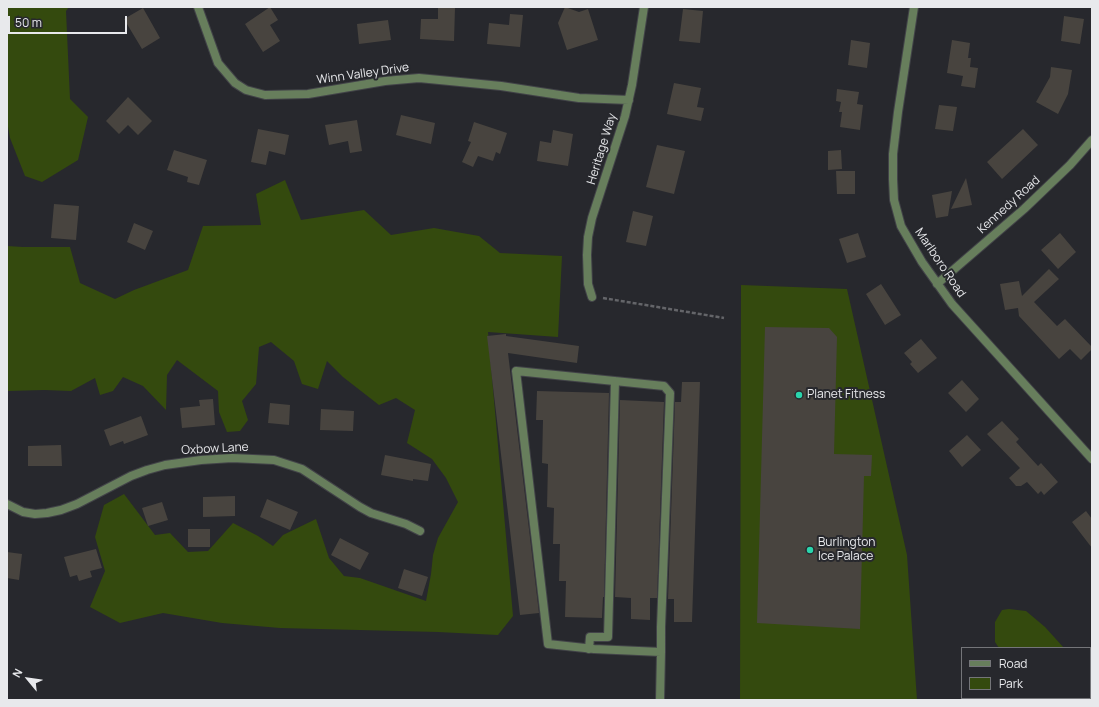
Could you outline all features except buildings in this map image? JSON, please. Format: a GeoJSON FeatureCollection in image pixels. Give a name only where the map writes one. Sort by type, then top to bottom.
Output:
{"type":"FeatureCollection","features":[{"type":"Feature","properties":{"kind":"street","name":"Winn Valley Drive"},"geometry":{"type":"LineString","coordinates":[[198,7],[218,63],[235,83],[246,90],[265,95],[308,94],[386,81],[420,78],[501,86],[579,98],[629,100]]}},
{"type":"Feature","properties":{"kind":"street","name":"Heritage Way"},"geometry":{"type":"LineString","coordinates":[[592,296],[588,284],[587,255],[592,218],[611,162],[629,100],[644,7]]}},
{"type":"Feature","properties":{"kind":"street","name":"Marlboro Road"},"geometry":{"type":"LineString","coordinates":[[914,7],[893,154],[892,179],[894,200],[902,226],[922,262],[937,284],[971,325],[1092,459]]}},
{"type":"Feature","properties":{"kind":"street","name":"Kennedy Road"},"geometry":{"type":"LineString","coordinates":[[937,284],[1030,203],[1070,165],[1092,140]]}},
{"type":"Feature","properties":{"kind":"street"},"geometry":{"type":"LineString","coordinates":[[660,700],[670,393],[664,386],[516,371],[548,644],[589,649],[661,652]]}},
{"type":"Feature","properties":{"kind":"street"},"geometry":{"type":"LineString","coordinates":[[589,649],[590,637],[608,637],[615,381]]}},
{"type":"Feature","properties":{"kind":"street","name":"Oxbow Lane"},"geometry":{"type":"LineString","coordinates":[[7,504],[23,512],[35,514],[47,513],[77,504],[131,476],[165,465],[201,460],[232,458],[274,460],[302,469],[371,513],[406,524],[420,531]]}},
{"type":"Feature","properties":{"kind":"path"},"geometry":{"type":"LineString","coordinates":[[592,296],[724,318]]}},
{"type":"Feature","properties":{"kind":"green space"},"geometry":{"type":"Polygon","coordinates":[[[7,7],[69,7],[66,11],[70,99],[88,117],[78,160],[42,182],[25,176],[10,138],[7,121],[7,7]]]}},
{"type":"Feature","properties":{"kind":"green space"},"geometry":{"type":"Polygon","coordinates":[[[285,180],[301,220],[364,210],[391,235],[434,228],[479,236],[500,253],[562,256],[558,337],[488,332],[513,616],[498,635],[280,628],[222,623],[163,613],[120,623],[90,607],[105,571],[95,537],[104,505],[124,494],[155,535],[170,533],[188,552],[208,551],[233,523],[273,546],[283,535],[316,519],[329,558],[344,576],[360,578],[426,601],[433,555],[438,538],[458,502],[446,478],[432,459],[407,443],[415,410],[396,398],[379,405],[343,377],[327,361],[318,389],[302,384],[294,361],[271,342],[259,347],[256,384],[242,401],[248,420],[240,431],[227,432],[219,412],[218,391],[177,360],[167,375],[166,410],[143,386],[123,377],[113,391],[100,395],[95,378],[71,391],[7,391],[7,246],[70,247],[80,283],[115,299],[134,290],[188,270],[203,226],[261,225],[256,194],[285,180]]]}},
{"type":"Feature","properties":{"kind":"green space"},"geometry":{"type":"Polygon","coordinates":[[[741,285],[847,289],[907,555],[917,700],[740,700],[741,285]]]}},
{"type":"Feature","properties":{"kind":"green space"},"geometry":{"type":"Polygon","coordinates":[[[1009,609],[1026,611],[1045,627],[1063,647],[998,647],[995,642],[995,622],[1002,610],[1009,609]]]}},
{"type":"Feature","properties":{"kind":"green space"},"geometry":{"type":"Polygon","coordinates":[[[1092,668],[1092,700],[1029,699],[1091,699],[1092,668]]]}},
{"type":"Feature","properties":{"kind":"place","name":"Planet Fitness"},"geometry":{"type":"Point","coordinates":[799,395]}},
{"type":"Feature","properties":{"kind":"place","name":"Burlington Ice Palace"},"geometry":{"type":"Point","coordinates":[810,550]}}]}
